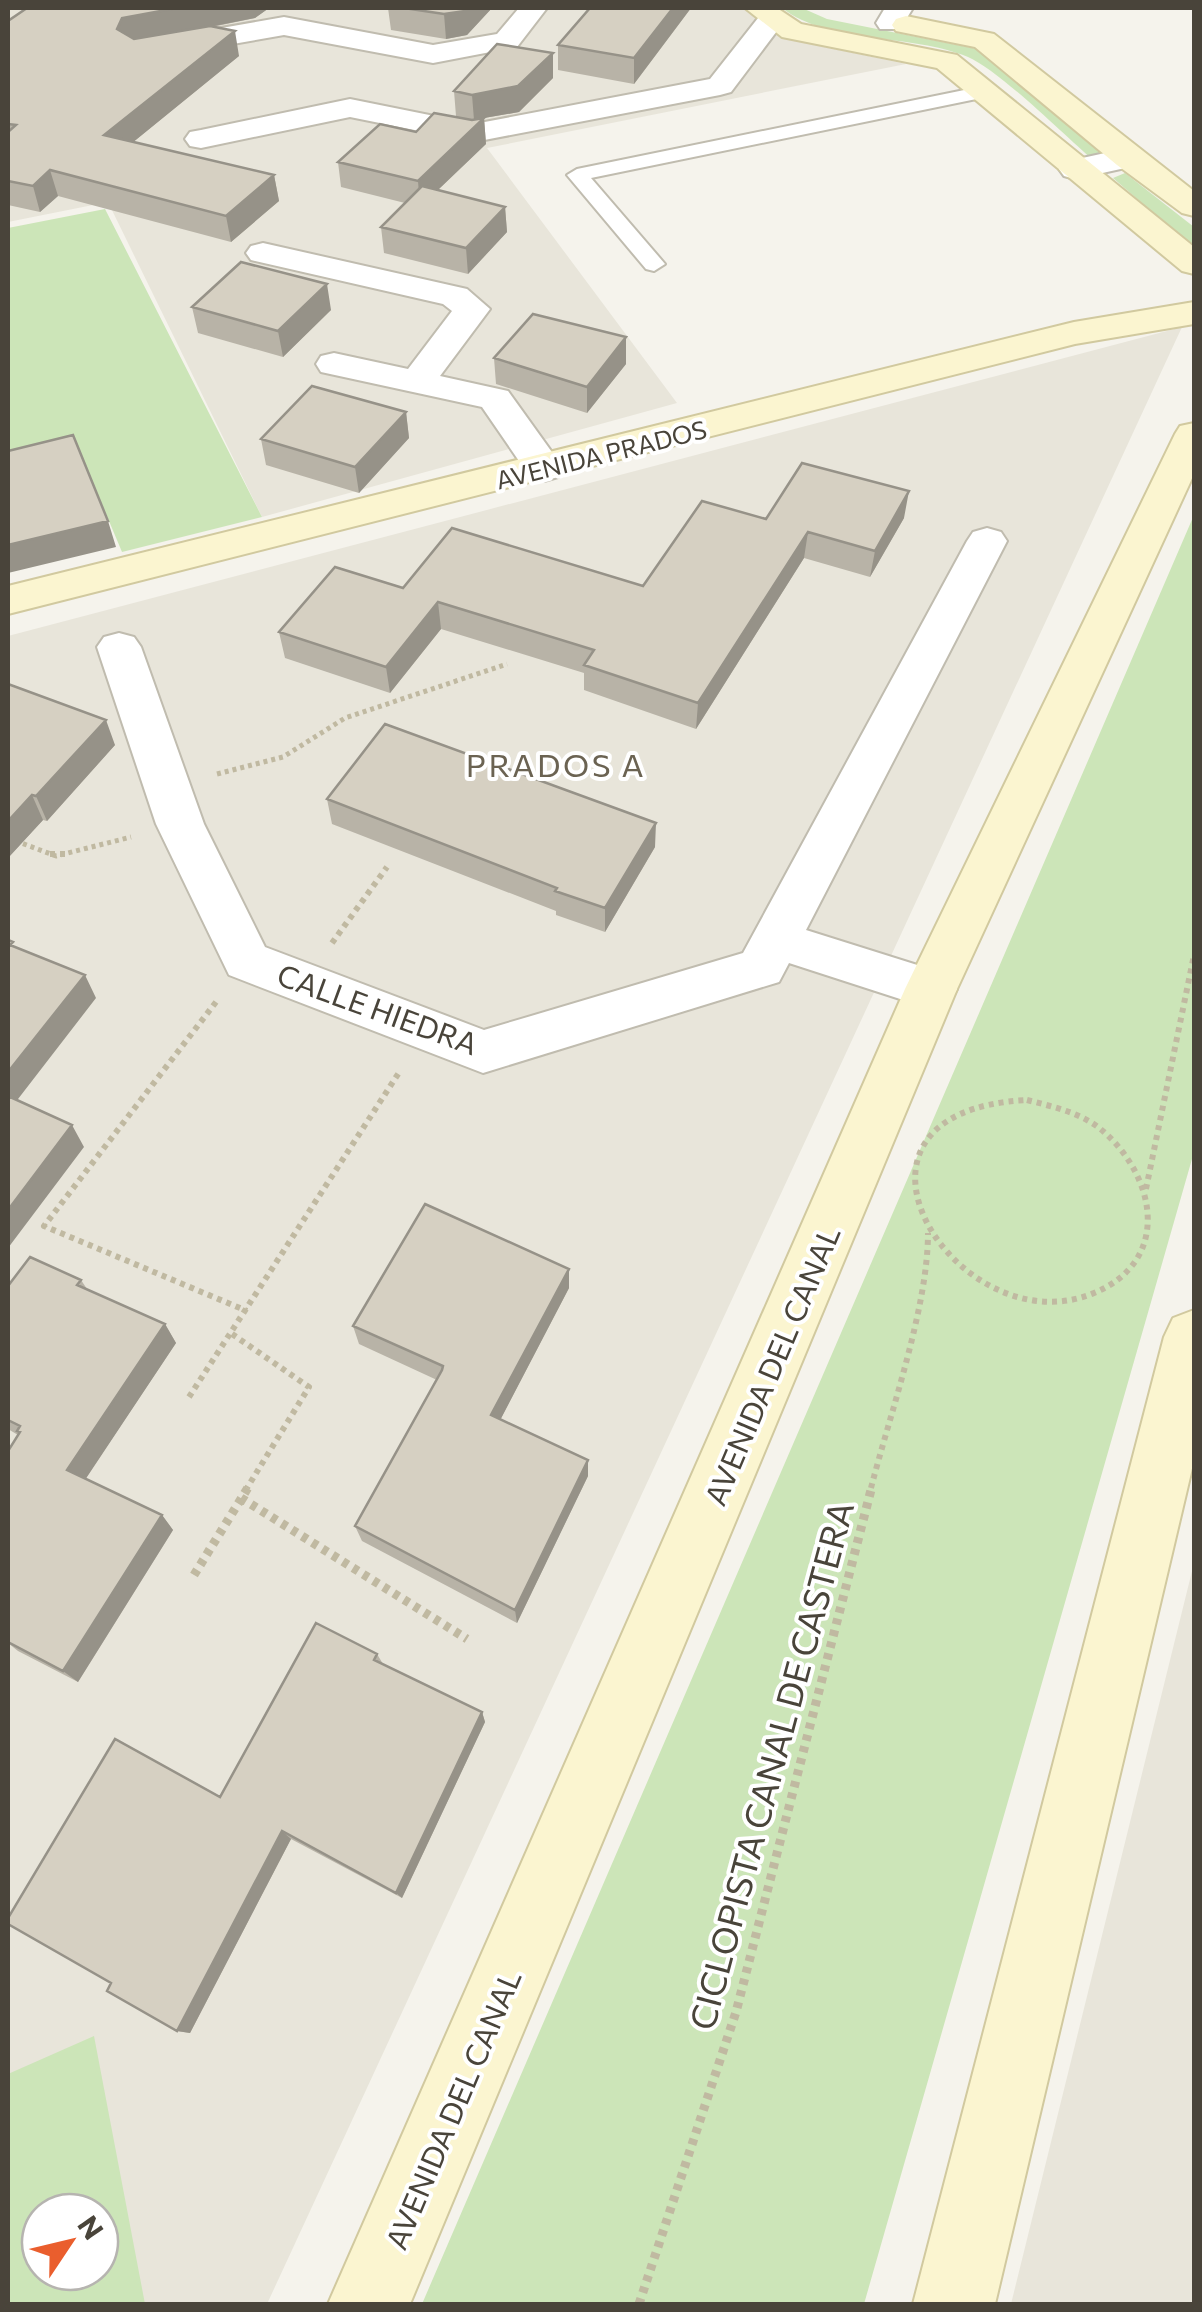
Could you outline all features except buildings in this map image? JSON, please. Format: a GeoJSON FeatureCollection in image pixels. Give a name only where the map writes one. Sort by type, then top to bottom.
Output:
{"type":"FeatureCollection","features":[{"type":"Feature","properties":{"kind":"main road"},"geometry":{"type":"LineString","coordinates":[[820,8],[894,15],[984,40],[1128,158],[1194,206]]}},
{"type":"Feature","properties":{"kind":"main road"},"geometry":{"type":"LineString","coordinates":[[765,13],[792,30],[947,61],[1194,264]]}},
{"type":"Feature","properties":{"kind":"main road","name":"AVENIDA PRADOS"},"geometry":{"type":"LineString","coordinates":[[8,600],[1074,334],[1194,312]]}},
{"type":"Feature","properties":{"kind":"main road","name":"AVENIDA DEL CANAL"},"geometry":{"type":"LineString","coordinates":[[369,2304],[932,989],[1194,434]]}},
{"type":"Feature","properties":{"kind":"main road"},"geometry":{"type":"LineString","coordinates":[[954,2304],[1194,1337]]}},
{"type":"Feature","properties":{"kind":"street"},"geometry":{"type":"LineString","coordinates":[[141,52],[284,26],[433,54],[507,41],[533,8]]}},
{"type":"Feature","properties":{"kind":"street"},"geometry":{"type":"LineString","coordinates":[[201,139],[350,108],[474,133],[720,86],[765,13]]}},
{"type":"Feature","properties":{"kind":"street"},"geometry":{"type":"LineString","coordinates":[[1074,169],[1128,158]]}},
{"type":"Feature","properties":{"kind":"street"},"geometry":{"type":"LineString","coordinates":[[262,254],[455,296],[472,309],[416,382]]}},
{"type":"Feature","properties":{"kind":"street"},"geometry":{"type":"LineString","coordinates":[[334,364],[495,398],[544,469]]}},
{"type":"Feature","properties":{"kind":"street","name":"CALLE HIEDRA"},"geometry":{"type":"LineString","coordinates":[[119,647],[174,806],[247,961],[483,1052],[761,968],[988,541]]}},
{"type":"Feature","properties":{"kind":"street"},"geometry":{"type":"LineString","coordinates":[[776,939],[932,989]]}},
{"type":"Feature","properties":{"kind":"lane"},"geometry":{"type":"LineString","coordinates":[[654,264],[577,175],[984,92]]}},
{"type":"Feature","properties":{"kind":"path"},"geometry":{"type":"LineString","coordinates":[[8,838],[56,856],[283,756],[345,718],[507,664]]}},
{"type":"Feature","properties":{"kind":"path"},"geometry":{"type":"LineString","coordinates":[[306,981],[387,867]]}},
{"type":"Feature","properties":{"kind":"path","name":"CICLOPISTA CANAL DE CASTERA"},"geometry":{"type":"LineString","coordinates":[[1146,1190],[1130,1157],[1101,1129],[1066,1110],[1027,1100],[989,1102],[954,1115],[930,1137],[916,1168],[916,1202],[928,1234],[950,1262],[982,1284],[1019,1298],[1057,1301],[1094,1294],[1122,1277],[1142,1252],[1150,1222],[1146,1190],[1194,955]]}},
{"type":"Feature","properties":{"kind":"path"},"geometry":{"type":"LineString","coordinates":[[247,961],[44,1226],[247,1311]]}},
{"type":"Feature","properties":{"kind":"path"},"geometry":{"type":"LineString","coordinates":[[189,1397],[425,1032]]}},
{"type":"Feature","properties":{"kind":"path","name":"CICLOPISTA CANAL DE CASTERA"},"geometry":{"type":"LineString","coordinates":[[639,2304],[736,2012],[915,1317],[928,1234]]}},
{"type":"Feature","properties":{"kind":"path"},"geometry":{"type":"LineString","coordinates":[[194,1575],[309,1387],[232,1334]]}},
{"type":"Feature","properties":{"kind":"path"},"geometry":{"type":"LineString","coordinates":[[241,1498],[467,1639]]}},
{"type":"Feature","properties":{"kind":"shaded area"},"geometry":{"type":"Polygon","coordinates":[[[8,8],[750,8],[787,39],[906,64],[487,148],[677,403],[262,517],[108,202],[8,222],[8,8]]]}},
{"type":"Feature","properties":{"kind":"shaded area"},"geometry":{"type":"Polygon","coordinates":[[[1182,327],[267,2304],[8,2304],[8,636],[1182,327]]]}},
{"type":"Feature","properties":{"kind":"shaded area"},"geometry":{"type":"Polygon","coordinates":[[[1194,1563],[1194,2304],[1011,2304],[1194,1563]]]}},
{"type":"Feature","properties":{"kind":"green space"},"geometry":{"type":"Polygon","coordinates":[[[782,8],[802,8],[827,19],[977,49],[998,61],[1109,158],[1094,161],[1014,89],[968,57],[922,44],[823,28],[782,8]]]}},
{"type":"Feature","properties":{"kind":"green space"},"geometry":{"type":"Polygon","coordinates":[[[1125,173],[1194,227],[1194,248],[1113,178],[1125,173]]]}},
{"type":"Feature","properties":{"kind":"green space"},"geometry":{"type":"Polygon","coordinates":[[[105,209],[262,517],[122,552],[83,459],[8,477],[8,228],[105,209]]]}},
{"type":"Feature","properties":{"kind":"green space"},"geometry":{"type":"Polygon","coordinates":[[[1194,515],[1194,1152],[864,2304],[422,2304],[1194,515]]]}},
{"type":"Feature","properties":{"kind":"green space"},"geometry":{"type":"Polygon","coordinates":[[[94,2036],[145,2304],[8,2304],[8,2074],[94,2036]]]}},
{"type":"Feature","properties":{"kind":"district","name":"PRADOS A"},"geometry":{"type":"Point","coordinates":[556,764]}}]}
